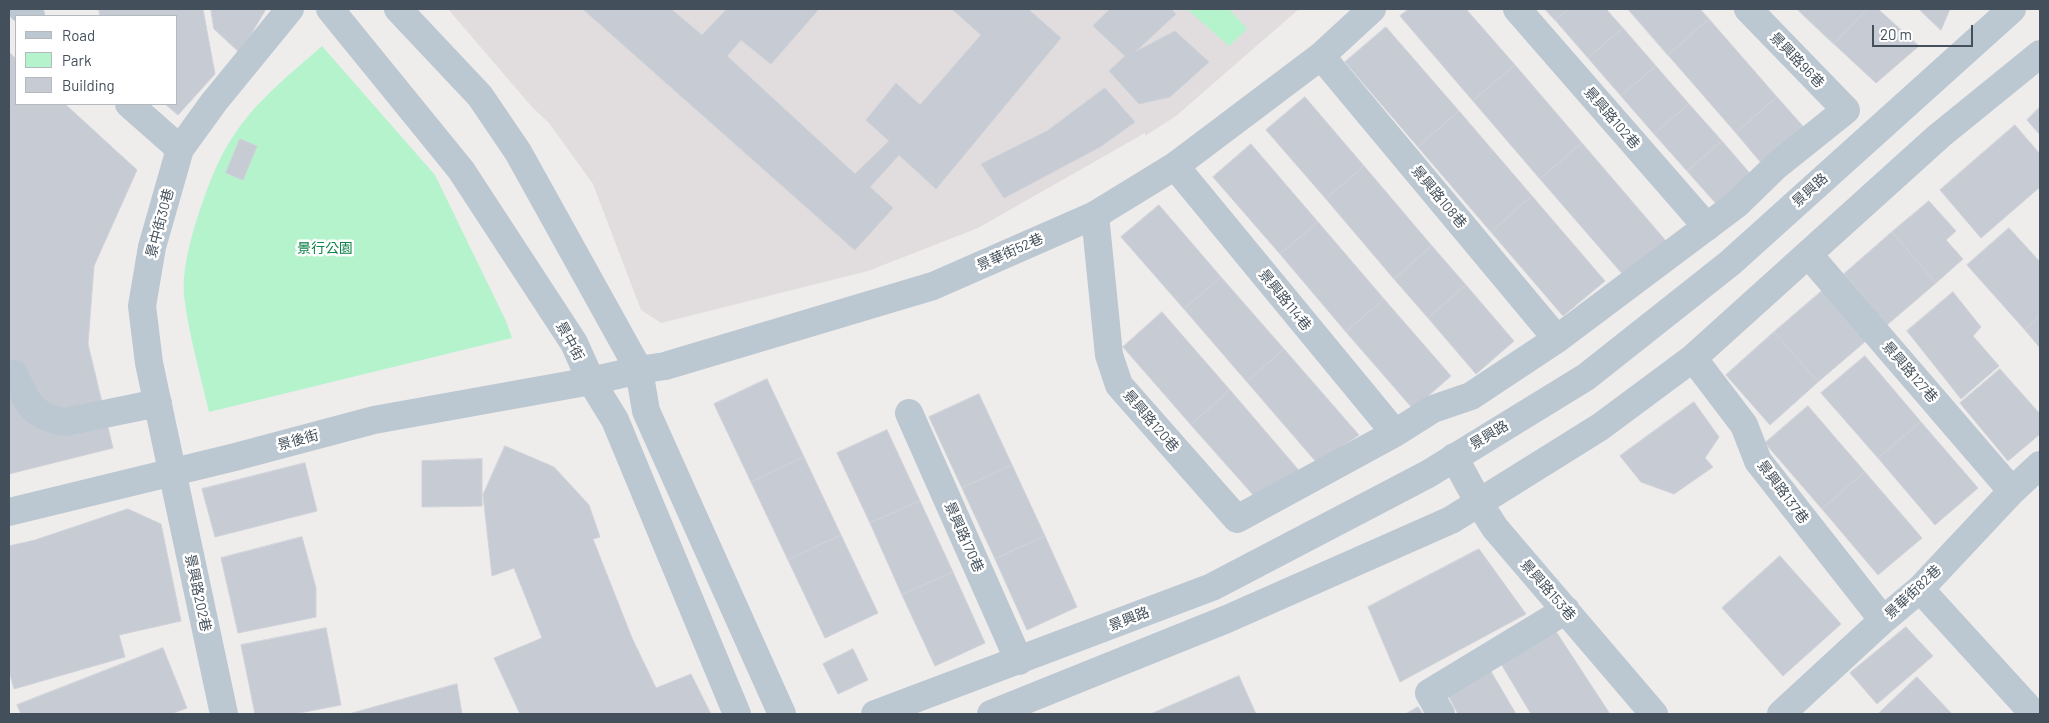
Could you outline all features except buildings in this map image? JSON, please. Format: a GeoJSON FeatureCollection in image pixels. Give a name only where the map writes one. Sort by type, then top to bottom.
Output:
{"type":"FeatureCollection","features":[{"type":"Feature","properties":{"kind":"street","name":"景中街30巷"},"geometry":{"type":"LineString","coordinates":[[173,472],[149,363],[142,306],[152,247],[180,149],[214,102],[290,9]]}},
{"type":"Feature","properties":{"kind":"street","name":"景中街"},"geometry":{"type":"LineString","coordinates":[[330,9],[461,170],[574,343],[591,381],[616,420],[737,714]]}},
{"type":"Feature","properties":{"kind":"street"},"geometry":{"type":"LineString","coordinates":[[398,9],[480,96],[513,144],[639,370],[646,411],[782,714]]}},
{"type":"Feature","properties":{"kind":"street","name":"景華街52巷"},"geometry":{"type":"LineString","coordinates":[[591,381],[664,366],[933,286],[1095,215],[1175,166],[1321,56],[1372,9]]}},
{"type":"Feature","properties":{"kind":"street","name":"景興路102巷"},"geometry":{"type":"LineString","coordinates":[[1517,9],[1707,227]]}},
{"type":"Feature","properties":{"kind":"street","name":"景興路96巷"},"geometry":{"type":"LineString","coordinates":[[1707,227],[1738,204],[1776,166],[1846,110],[1748,9]]}},
{"type":"Feature","properties":{"kind":"street","name":"景興路"},"geometry":{"type":"LineString","coordinates":[[875,714],[1212,587],[1428,474],[1586,377],[1730,263],[2006,11]]}},
{"type":"Feature","properties":{"kind":"street"},"geometry":{"type":"LineString","coordinates":[[999,713],[1227,620],[1451,520],[1600,427],[1693,358],[1939,136],[2040,54]]}},
{"type":"Feature","properties":{"kind":"street","name":"景興路108巷"},"geometry":{"type":"LineString","coordinates":[[1321,56],[1557,339]]}},
{"type":"Feature","properties":{"kind":"street"},"geometry":{"type":"LineString","coordinates":[[130,105],[180,149]]}},
{"type":"Feature","properties":{"kind":"street","name":"景興路114巷"},"geometry":{"type":"LineString","coordinates":[[1175,166],[1395,434]]}},
{"type":"Feature","properties":{"kind":"street","name":"景興路120巷"},"geometry":{"type":"LineString","coordinates":[[1095,215],[1109,355],[1119,385],[1237,519],[1395,434]]}},
{"type":"Feature","properties":{"kind":"street"},"geometry":{"type":"LineString","coordinates":[[1395,434],[1433,409],[1471,396],[1557,339],[1707,227]]}},
{"type":"Feature","properties":{"kind":"street","name":"景興路127巷"},"geometry":{"type":"LineString","coordinates":[[1808,254],[2012,491]]}},
{"type":"Feature","properties":{"kind":"street","name":"景興路137巷"},"geometry":{"type":"LineString","coordinates":[[1693,358],[1744,425],[1758,461],[1883,620]]}},
{"type":"Feature","properties":{"kind":"street"},"geometry":{"type":"LineString","coordinates":[[14,374],[28,402],[37,413],[51,420],[65,422],[158,403]]}},
{"type":"Feature","properties":{"kind":"street","name":"景後街"},"geometry":{"type":"LineString","coordinates":[[9,512],[374,420],[591,381]]}},
{"type":"Feature","properties":{"kind":"street","name":"景興路170巷"},"geometry":{"type":"LineString","coordinates":[[909,413],[1019,661]]}},
{"type":"Feature","properties":{"kind":"street","name":"景興路153巷"},"geometry":{"type":"LineString","coordinates":[[1454,457],[1495,528],[1654,714]]}},
{"type":"Feature","properties":{"kind":"street","name":"景華街82巷"},"geometry":{"type":"LineString","coordinates":[[1781,714],[1883,620],[1920,589],[2012,491],[2040,465]]}},
{"type":"Feature","properties":{"kind":"street","name":"景興路202巷"},"geometry":{"type":"LineString","coordinates":[[173,472],[224,714]]}},
{"type":"Feature","properties":{"kind":"street"},"geometry":{"type":"LineString","coordinates":[[1920,589],[2034,714]]}},
{"type":"Feature","properties":{"kind":"street"},"geometry":{"type":"LineString","coordinates":[[1435,703],[1566,610]]}},
{"type":"Feature","properties":{"kind":"shaded area"},"geometry":{"type":"Polygon","coordinates":[[[448,9],[1299,9],[1176,116],[1145,136],[1145,133],[978,228],[868,271],[661,323],[641,310],[593,184],[549,123],[532,107],[448,9]]]}},
{"type":"Feature","properties":{"kind":"green space"},"geometry":{"type":"Polygon","coordinates":[[[1187,9],[1229,9],[1247,29],[1229,46],[1187,9]]]}},
{"type":"Feature","properties":{"kind":"green space","name":"景行公園"},"geometry":{"type":"Polygon","coordinates":[[[322,46],[435,175],[506,321],[512,338],[209,412],[184,296],[185,268],[196,222],[218,164],[236,132],[265,97],[322,46]]]}}]}
